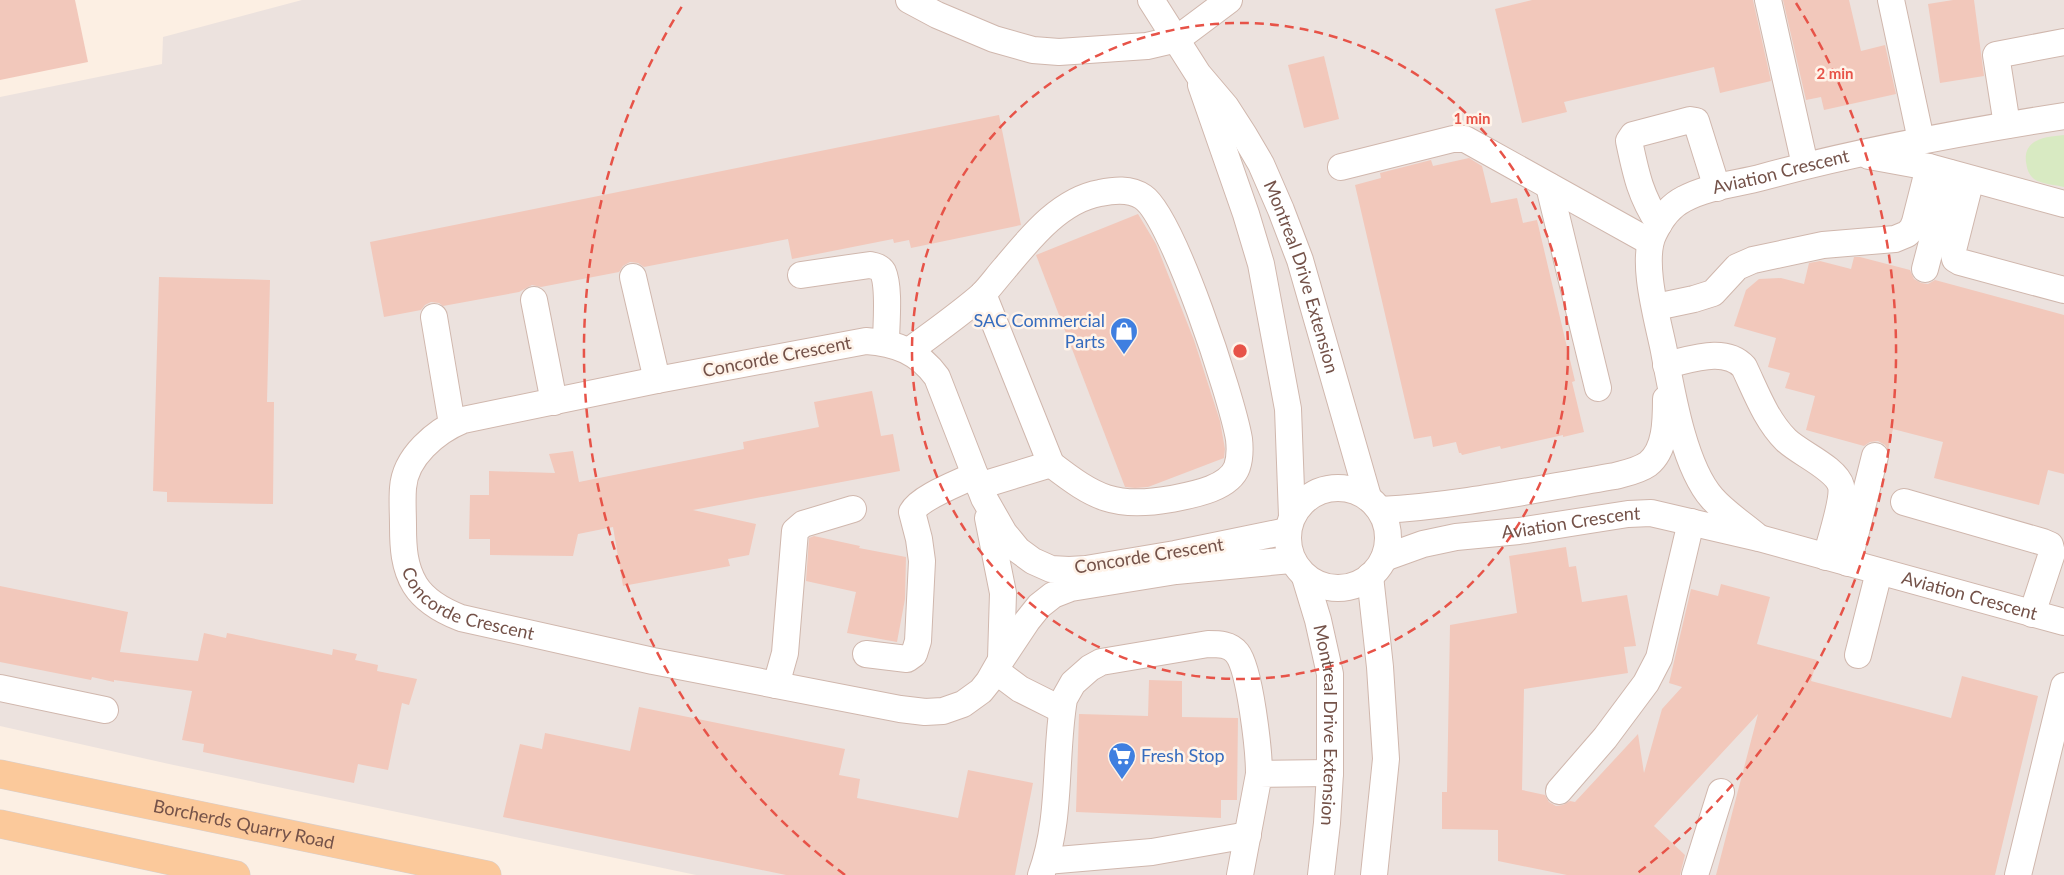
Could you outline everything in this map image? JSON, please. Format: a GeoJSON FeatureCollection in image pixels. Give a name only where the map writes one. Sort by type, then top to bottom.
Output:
{"type":"FeatureCollection","features":[{"type":"Feature","properties":{"kind":"main road","name":"Borcherds Quarry Road"},"geometry":{"type":"LineString","coordinates":[[0,774],[487,875]]}},
{"type":"Feature","properties":{"kind":"main road"},"geometry":{"type":"LineString","coordinates":[[0,824],[236,875]]}},
{"type":"Feature","properties":{"kind":"street"},"geometry":{"type":"LineString","coordinates":[[909,0],[938,15],[994,39],[1033,50],[1058,52],[1147,46],[1177,39],[1229,0]]}},
{"type":"Feature","properties":{"kind":"street","name":"Montreal Drive Extension"},"geometry":{"type":"LineString","coordinates":[[1150,0],[1198,74],[1226,107],[1261,164],[1281,210],[1310,294],[1374,504]]}},
{"type":"Feature","properties":{"kind":"street"},"geometry":{"type":"LineString","coordinates":[[1768,0],[1806,165]]}},
{"type":"Feature","properties":{"kind":"street"},"geometry":{"type":"LineString","coordinates":[[1891,0],[1921,140]]}},
{"type":"Feature","properties":{"kind":"street"},"geometry":{"type":"LineString","coordinates":[[2007,125],[1996,55],[2064,42]]}},
{"type":"Feature","properties":{"kind":"street","name":"Montreal Drive Extension"},"geometry":{"type":"LineString","coordinates":[[1198,74],[1261,264],[1288,408],[1290,524]]}},
{"type":"Feature","properties":{"kind":"street","name":"Aviation Crescent"},"geometry":{"type":"LineString","coordinates":[[1759,538],[1712,498],[1693,468],[1686,448],[1667,369],[1648,266],[1654,233],[1671,207],[1698,193],[1806,165],[1921,140],[2064,116]]}},
{"type":"Feature","properties":{"kind":"street"},"geometry":{"type":"LineString","coordinates":[[1654,233],[1640,189],[1629,141],[1633,135],[1690,120],[1696,121],[1717,188]]}},
{"type":"Feature","properties":{"kind":"street"},"geometry":{"type":"LineString","coordinates":[[1341,167],[1453,139],[1465,139],[1548,186],[1654,233]]}},
{"type":"Feature","properties":{"kind":"street","name":"Aviation Crescent"},"geometry":{"type":"LineString","coordinates":[[1858,154],[1950,173],[2064,204]]}},
{"type":"Feature","properties":{"kind":"street"},"geometry":{"type":"LineString","coordinates":[[1925,269],[1950,173]]}},
{"type":"Feature","properties":{"kind":"street"},"geometry":{"type":"LineString","coordinates":[[1950,173],[1955,259],[2064,290]]}},
{"type":"Feature","properties":{"kind":"street"},"geometry":{"type":"LineString","coordinates":[[1656,307],[1712,293],[1737,267],[1753,260],[1823,245],[1884,240],[1907,234],[1950,173]]}},
{"type":"Feature","properties":{"kind":"street"},"geometry":{"type":"LineString","coordinates":[[1548,186],[1598,388]]}},
{"type":"Feature","properties":{"kind":"street"},"geometry":{"type":"LineString","coordinates":[[801,275],[870,265],[879,268],[883,273],[897,347],[983,294],[1033,237],[1066,206],[1098,193],[1116,190],[1130,191],[1142,196],[1153,206],[1162,223],[1198,304],[1222,378],[1239,440],[1240,455],[1232,475],[1200,494],[1154,502],[1128,503],[1100,497],[1081,487],[1051,464],[983,294]]}},
{"type":"Feature","properties":{"kind":"street"},"geometry":{"type":"LineString","coordinates":[[632,277],[657,380]]}},
{"type":"Feature","properties":{"kind":"street"},"geometry":{"type":"LineString","coordinates":[[534,300],[554,402]]}},
{"type":"Feature","properties":{"kind":"street"},"geometry":{"type":"LineString","coordinates":[[434,317],[452,424]]}},
{"type":"Feature","properties":{"kind":"street","name":"Concorde Crescent"},"geometry":{"type":"LineString","coordinates":[[1290,524],[1175,554],[1086,569],[1051,568],[1033,561],[1018,550],[1004,533],[979,486],[937,377],[928,365],[897,347],[856,342],[463,420],[452,424],[427,444],[414,458],[406,473],[403,487],[404,548],[407,569],[416,586],[443,611],[460,618],[653,660],[900,709],[925,712],[943,711],[963,704],[981,691],[1026,621],[1039,606],[1053,595],[1071,588],[1186,569],[1298,568]]}},
{"type":"Feature","properties":{"kind":"street"},"geometry":{"type":"LineString","coordinates":[[1667,369],[1704,357],[1724,356],[1738,360],[1744,367],[1772,423],[1786,441],[1839,481],[1842,496],[1837,560]]}},
{"type":"Feature","properties":{"kind":"street","name":"Aviation Crescent"},"geometry":{"type":"LineString","coordinates":[[1374,504],[1427,507],[1476,501],[1615,476],[1635,470],[1648,464],[1660,448],[1665,424],[1667,369]]}},
{"type":"Feature","properties":{"kind":"street"},"geometry":{"type":"LineString","coordinates":[[1837,560],[1875,456]]}},
{"type":"Feature","properties":{"kind":"street"},"geometry":{"type":"LineString","coordinates":[[866,654],[907,659],[914,654],[918,641],[922,561],[912,512],[916,506],[926,499],[979,486],[1051,464]]}},
{"type":"Feature","properties":{"kind":"street","name":"Concorde Crescent"},"geometry":{"type":"LineString","coordinates":[[979,486],[1003,593],[998,665]]}},
{"type":"Feature","properties":{"kind":"street"},"geometry":{"type":"LineString","coordinates":[[1325,489],[1355,490],[1374,504],[1388,532],[1388,545],[1377,567],[1361,583],[1347,587],[1332,588],[1318,584],[1298,568],[1290,524],[1306,499],[1325,489]]}},
{"type":"Feature","properties":{"kind":"street"},"geometry":{"type":"LineString","coordinates":[[1904,502],[2050,545],[2052,553],[2032,614]]}},
{"type":"Feature","properties":{"kind":"street"},"geometry":{"type":"LineString","coordinates":[[776,685],[785,653],[795,531],[803,524],[853,509]]}},
{"type":"Feature","properties":{"kind":"street","name":"Aviation Crescent"},"geometry":{"type":"LineString","coordinates":[[1377,567],[1423,544],[1456,537],[1519,531],[1633,513],[1651,513],[1759,538],[2064,622]]}},
{"type":"Feature","properties":{"kind":"street"},"geometry":{"type":"LineString","coordinates":[[1559,791],[1605,738],[1646,683],[1659,658],[1691,522]]}},
{"type":"Feature","properties":{"kind":"street"},"geometry":{"type":"LineString","coordinates":[[1374,875],[1386,759],[1380,667],[1377,567]]}},
{"type":"Feature","properties":{"kind":"street","name":"Montreal Drive Extension"},"geometry":{"type":"LineString","coordinates":[[1298,568],[1318,620],[1330,674],[1330,773],[1321,875]]}},
{"type":"Feature","properties":{"kind":"street"},"geometry":{"type":"LineString","coordinates":[[1858,655],[1879,572]]}},
{"type":"Feature","properties":{"kind":"street"},"geometry":{"type":"LineString","coordinates":[[1240,875],[1248,836],[1259,774],[1258,747],[1244,669],[1238,654],[1227,645],[1208,644],[1096,664],[1073,683],[1066,693],[1062,710],[1054,815],[1043,868],[1248,836]]}},
{"type":"Feature","properties":{"kind":"street"},"geometry":{"type":"LineString","coordinates":[[998,665],[1020,690],[1062,710]]}},
{"type":"Feature","properties":{"kind":"street"},"geometry":{"type":"LineString","coordinates":[[2018,875],[2064,686]]}},
{"type":"Feature","properties":{"kind":"street"},"geometry":{"type":"LineString","coordinates":[[0,688],[104,710]]}},
{"type":"Feature","properties":{"kind":"street"},"geometry":{"type":"LineString","coordinates":[[1259,774],[1330,773]]}},
{"type":"Feature","properties":{"kind":"street"},"geometry":{"type":"LineString","coordinates":[[1695,875],[1721,792]]}},
{"type":"Feature","properties":{"kind":"shaded area"},"geometry":{"type":"Polygon","coordinates":[[[302,0],[2064,0],[2064,875],[696,875],[169,764],[0,726],[0,97],[162,64],[163,37],[302,0]]]}},
{"type":"Feature","properties":{"kind":"green space"},"geometry":{"type":"Polygon","coordinates":[[[2064,135],[2064,187],[2037,181],[2029,173],[2026,164],[2028,148],[2038,140],[2064,135]]]}},
{"type":"Feature","properties":{"kind":"building"},"geometry":{"type":"Polygon","coordinates":[[[0,0],[75,0],[88,62],[0,80],[0,0]]]}},
{"type":"Feature","properties":{"kind":"building"},"geometry":{"type":"Polygon","coordinates":[[[1532,0],[1753,0],[1771,81],[1720,93],[1714,67],[1564,102],[1567,112],[1522,123],[1495,9],[1532,0]]]}},
{"type":"Feature","properties":{"kind":"building"},"geometry":{"type":"Polygon","coordinates":[[[1783,0],[1849,0],[1861,51],[1885,45],[1896,94],[1824,110],[1821,97],[1806,100],[1783,0]]]}},
{"type":"Feature","properties":{"kind":"building"},"geometry":{"type":"Polygon","coordinates":[[[1953,0],[1974,0],[1984,76],[1940,83],[1928,4],[1953,0]]]}},
{"type":"Feature","properties":{"kind":"building"},"geometry":{"type":"Polygon","coordinates":[[[1324,56],[1339,119],[1304,128],[1288,65],[1324,56]]]}},
{"type":"Feature","properties":{"kind":"building"},"geometry":{"type":"Polygon","coordinates":[[[999,115],[1021,225],[911,248],[909,240],[894,243],[893,239],[792,259],[788,239],[644,267],[638,263],[630,262],[623,266],[619,272],[541,287],[532,285],[519,292],[443,306],[439,303],[431,302],[421,310],[384,317],[370,242],[999,115]]]}},
{"type":"Feature","properties":{"kind":"building"},"geometry":{"type":"Polygon","coordinates":[[[1469,158],[1482,166],[1491,203],[1517,198],[1523,223],[1537,220],[1575,381],[1572,382],[1584,432],[1501,449],[1500,446],[1462,455],[1459,453],[1456,442],[1433,447],[1431,436],[1414,439],[1355,185],[1381,178],[1380,173],[1431,160],[1433,166],[1469,158]]]}},
{"type":"Feature","properties":{"kind":"building"},"geometry":{"type":"Polygon","coordinates":[[[1138,214],[1156,244],[1194,340],[1220,421],[1225,449],[1224,458],[1148,487],[1135,488],[1125,487],[1036,255],[1138,214]]]}},
{"type":"Feature","properties":{"kind":"building"},"geometry":{"type":"Polygon","coordinates":[[[1854,257],[1910,270],[1914,279],[1921,283],[1928,284],[1935,280],[2064,315],[2064,474],[2048,470],[2039,505],[1934,478],[1943,442],[1893,429],[1888,450],[1885,445],[1878,441],[1870,442],[1864,446],[1806,430],[1815,396],[1785,388],[1790,373],[1768,367],[1776,338],[1734,326],[1746,290],[1759,279],[1781,278],[1804,284],[1809,263],[1820,261],[1851,269],[1854,257]]]}},
{"type":"Feature","properties":{"kind":"building"},"geometry":{"type":"Polygon","coordinates":[[[159,277],[270,280],[267,402],[274,402],[273,504],[167,502],[167,492],[153,491],[159,277]]]}},
{"type":"Feature","properties":{"kind":"building"},"geometry":{"type":"Polygon","coordinates":[[[872,391],[881,436],[893,434],[900,471],[693,510],[756,524],[749,555],[728,559],[730,566],[623,586],[613,527],[578,534],[573,556],[490,555],[490,539],[469,539],[470,495],[489,495],[489,471],[555,473],[549,454],[573,451],[579,482],[744,449],[743,442],[819,427],[814,402],[872,391]]]}},
{"type":"Feature","properties":{"kind":"building"},"geometry":{"type":"Polygon","coordinates":[[[814,536],[860,546],[859,548],[906,557],[905,599],[897,642],[847,633],[856,592],[806,581],[809,538],[814,536]]]}},
{"type":"Feature","properties":{"kind":"building"},"geometry":{"type":"Polygon","coordinates":[[[1566,547],[1569,567],[1576,566],[1582,602],[1627,595],[1636,646],[1624,647],[1628,673],[1524,689],[1522,790],[1545,795],[1549,802],[1556,806],[1570,801],[1575,802],[1638,734],[1644,773],[1662,709],[1682,687],[1669,683],[1691,589],[1718,596],[1721,584],[1770,597],[1757,644],[1817,660],[1811,681],[1951,718],[1962,676],[2038,696],[1995,875],[1716,875],[1758,714],[1654,826],[1685,855],[1680,875],[1567,875],[1498,861],[1498,830],[1442,829],[1442,792],[1447,792],[1450,625],[1517,613],[1509,556],[1566,547]]]}},
{"type":"Feature","properties":{"kind":"building"},"geometry":{"type":"Polygon","coordinates":[[[0,586],[128,612],[120,652],[198,661],[204,633],[226,638],[227,633],[332,655],[333,649],[357,654],[355,660],[378,665],[377,671],[417,679],[409,705],[402,703],[388,770],[358,764],[354,783],[203,752],[204,744],[182,740],[192,691],[114,680],[114,682],[92,677],[91,680],[0,662],[0,586]]]}},
{"type":"Feature","properties":{"kind":"building"},"geometry":{"type":"Polygon","coordinates":[[[1149,680],[1182,681],[1182,717],[1238,718],[1237,800],[1221,800],[1221,818],[1076,812],[1079,714],[1148,716],[1149,680]]]}},
{"type":"Feature","properties":{"kind":"building"},"geometry":{"type":"Polygon","coordinates":[[[639,707],[845,749],[839,775],[860,779],[857,798],[958,818],[968,770],[1033,783],[1015,875],[786,875],[503,817],[520,744],[542,749],[545,733],[630,751],[639,707]]]}},
{"type":"Feature","properties":{"kind":"place","name":"SAC Commercial Parts"},"geometry":{"type":"Point","coordinates":[1124,355]}},
{"type":"Feature","properties":{"kind":"place","name":"Fresh Stop"},"geometry":{"type":"Point","coordinates":[1122,780]}}]}
